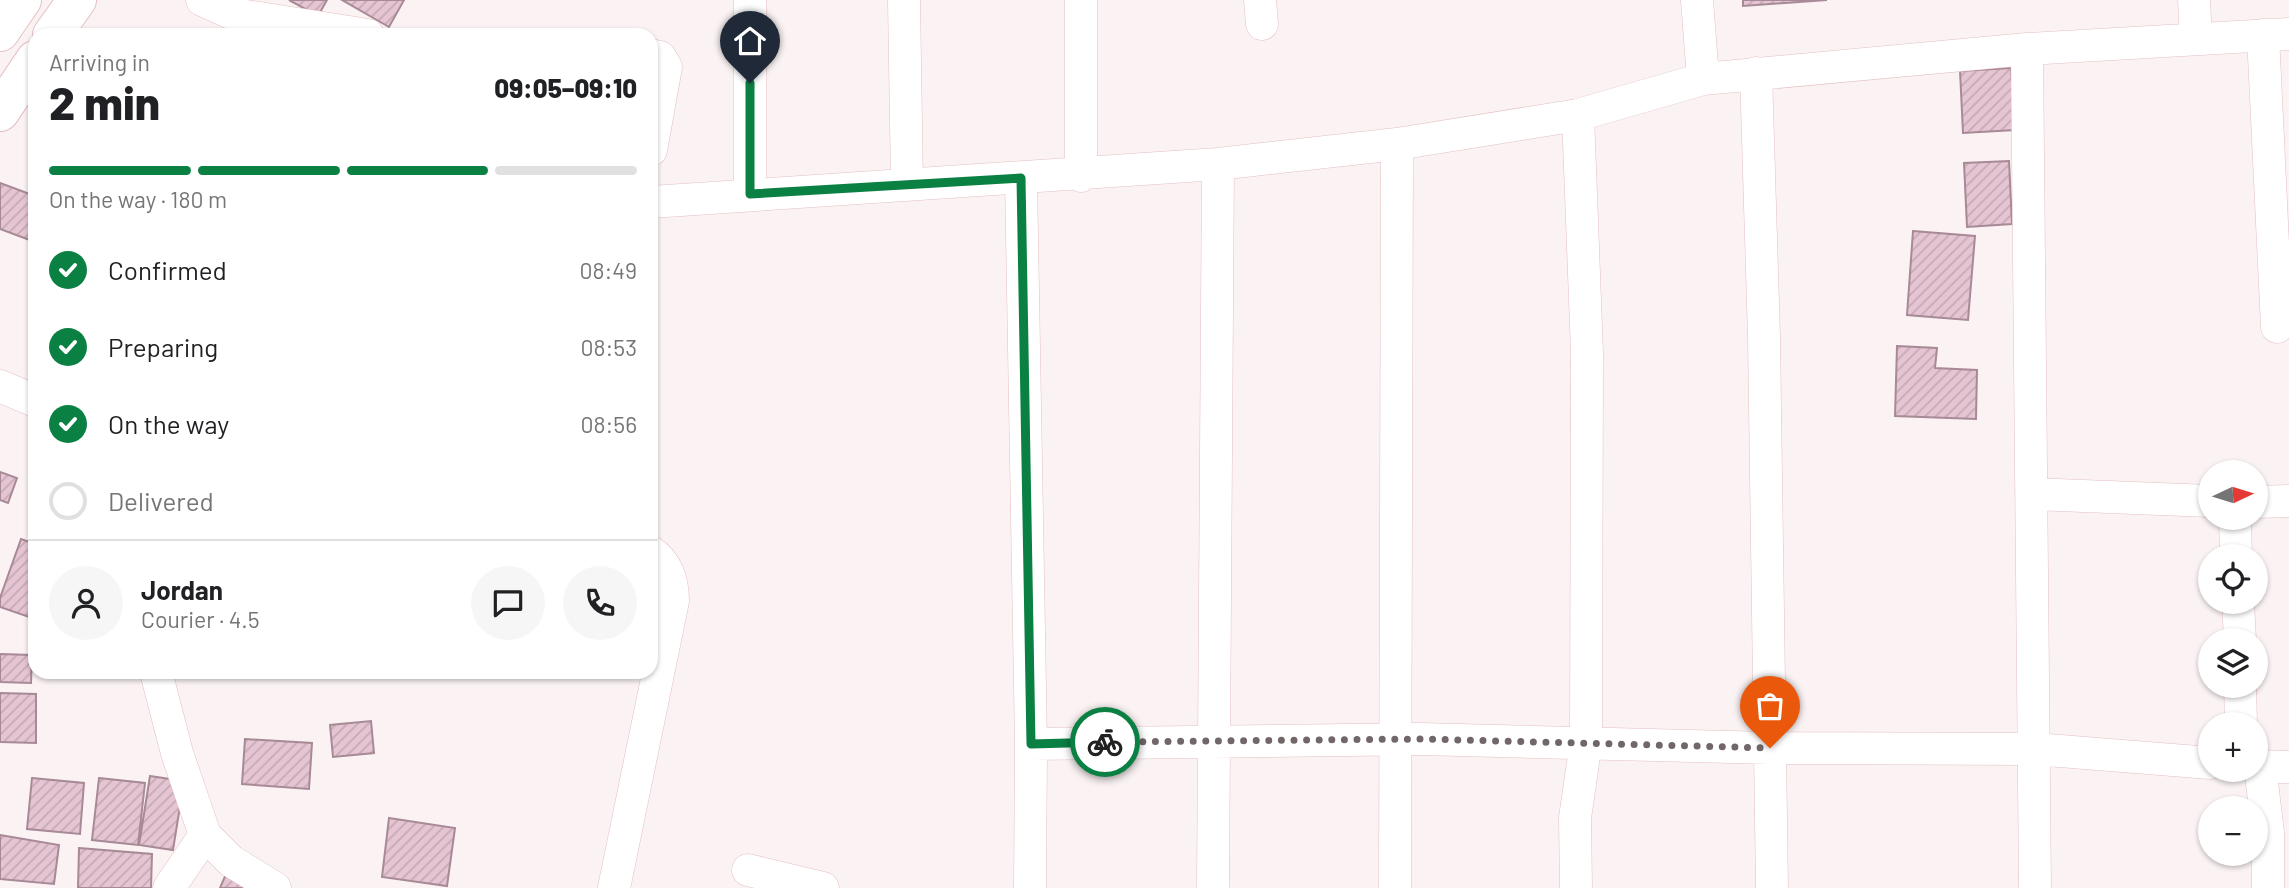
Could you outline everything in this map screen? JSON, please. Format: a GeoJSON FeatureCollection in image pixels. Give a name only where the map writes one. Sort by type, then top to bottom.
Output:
{"type":"FeatureCollection","features":[{"type":"Feature","properties":{"kind":"highway"},"geometry":{"type":"LineString","coordinates":[[0,32],[23,0]]}},
{"type":"Feature","properties":{"kind":"highway"},"geometry":{"type":"LineString","coordinates":[[57,28],[77,0]]}},
{"type":"Feature","properties":{"kind":"highway"},"geometry":{"type":"LineString","coordinates":[[0,111],[28,70]]}},
{"type":"Feature","properties":{"kind":"street"},"geometry":{"type":"LineString","coordinates":[[202,0],[233,14],[323,28]]}},
{"type":"Feature","properties":{"kind":"street"},"geometry":{"type":"LineString","coordinates":[[750,0],[750,194]]}},
{"type":"Feature","properties":{"kind":"street"},"geometry":{"type":"LineString","coordinates":[[904,0],[907,185]]}},
{"type":"Feature","properties":{"kind":"street"},"geometry":{"type":"LineString","coordinates":[[1081,176],[1082,0]]}},
{"type":"Feature","properties":{"kind":"street"},"geometry":{"type":"LineString","coordinates":[[1697,0],[1703,79]]}},
{"type":"Feature","properties":{"kind":"street"},"geometry":{"type":"LineString","coordinates":[[2194,0],[2196,39]]}},
{"type":"Feature","properties":{"kind":"street"},"geometry":{"type":"LineString","coordinates":[[658,201],[1081,176],[1218,164],[1396,144],[1578,115],[1703,79],[2027,49],[2276,35],[2277,327]]}},
{"type":"Feature","properties":{"kind":"street"},"geometry":{"type":"LineString","coordinates":[[2027,49],[2035,888]]}},
{"type":"Feature","properties":{"kind":"street"},"geometry":{"type":"LineString","coordinates":[[658,57],[666,67],[658,111]]}},
{"type":"Feature","properties":{"kind":"street"},"geometry":{"type":"LineString","coordinates":[[1756,73],[1764,337],[1772,888]]}},
{"type":"Feature","properties":{"kind":"street"},"geometry":{"type":"LineString","coordinates":[[1576,888],[1576,818],[1586,742],[1587,353],[1578,115]]}},
{"type":"Feature","properties":{"kind":"street"},"geometry":{"type":"LineString","coordinates":[[1395,888],[1396,144]]}},
{"type":"Feature","properties":{"kind":"street"},"geometry":{"type":"LineString","coordinates":[[1213,888],[1218,164]]}},
{"type":"Feature","properties":{"kind":"street"},"geometry":{"type":"LineString","coordinates":[[1021,178],[1031,888]]}},
{"type":"Feature","properties":{"kind":"street"},"geometry":{"type":"LineString","coordinates":[[0,386],[28,398]]}},
{"type":"Feature","properties":{"kind":"street"},"geometry":{"type":"LineString","coordinates":[[2032,494],[2198,501]]}},
{"type":"Feature","properties":{"kind":"street"},"geometry":{"type":"LineString","coordinates":[[2268,502],[2289,501]]}},
{"type":"Feature","properties":{"kind":"street"},"geometry":{"type":"LineString","coordinates":[[658,560],[667,570],[673,585],[673,601],[658,674]]}},
{"type":"Feature","properties":{"kind":"street"},"geometry":{"type":"LineString","coordinates":[[158,679],[177,753],[205,835],[231,861],[275,888]]}},
{"type":"Feature","properties":{"kind":"street"},"geometry":{"type":"LineString","coordinates":[[614,888],[657,679]]}},
{"type":"Feature","properties":{"kind":"street"},"geometry":{"type":"LineString","coordinates":[[1031,744],[1214,740],[1586,742],[1770,748],[2035,749],[2198,762]]}},
{"type":"Feature","properties":{"kind":"street"},"geometry":{"type":"LineString","coordinates":[[2268,782],[2268,888]]}},
{"type":"Feature","properties":{"kind":"street"},"geometry":{"type":"LineString","coordinates":[[169,888],[205,835]]}},
{"type":"Feature","properties":{"kind":"street"},"geometry":{"type":"LineString","coordinates":[[748,870],[822,888]]}},
{"type":"Feature","properties":{"kind":"building"},"geometry":{"type":"Polygon","coordinates":[[[289,0],[327,0],[318,16],[289,0]]]}},
{"type":"Feature","properties":{"kind":"building"},"geometry":{"type":"Polygon","coordinates":[[[342,0],[404,0],[389,27],[342,0]]]}},
{"type":"Feature","properties":{"kind":"building"},"geometry":{"type":"Polygon","coordinates":[[[1743,0],[1827,0],[1743,6],[1743,0]]]}},
{"type":"Feature","properties":{"kind":"building"},"geometry":{"type":"Polygon","coordinates":[[[2011,68],[2015,130],[1963,133],[1960,71],[2011,68]]]}},
{"type":"Feature","properties":{"kind":"building"},"geometry":{"type":"Polygon","coordinates":[[[2009,161],[2012,224],[1967,227],[1964,163],[2009,161]]]}},
{"type":"Feature","properties":{"kind":"building"},"geometry":{"type":"Polygon","coordinates":[[[0,183],[28,193],[28,239],[0,229],[0,183]]]}},
{"type":"Feature","properties":{"kind":"building"},"geometry":{"type":"Polygon","coordinates":[[[1913,231],[1975,236],[1968,320],[1907,315],[1913,231]]]}},
{"type":"Feature","properties":{"kind":"building"},"geometry":{"type":"Polygon","coordinates":[[[1897,346],[1937,348],[1935,368],[1977,370],[1976,419],[1895,416],[1897,346]]]}},
{"type":"Feature","properties":{"kind":"building"},"geometry":{"type":"Polygon","coordinates":[[[0,472],[17,478],[8,503],[0,500],[0,472]]]}},
{"type":"Feature","properties":{"kind":"building"},"geometry":{"type":"Polygon","coordinates":[[[21,539],[28,542],[28,617],[0,607],[0,598],[21,539]]]}},
{"type":"Feature","properties":{"kind":"building"},"geometry":{"type":"Polygon","coordinates":[[[0,654],[28,655],[28,679],[31,679],[31,683],[0,682],[0,654]]]}},
{"type":"Feature","properties":{"kind":"building"},"geometry":{"type":"Polygon","coordinates":[[[0,693],[36,694],[36,743],[0,742],[0,693]]]}},
{"type":"Feature","properties":{"kind":"building"},"geometry":{"type":"Polygon","coordinates":[[[371,721],[374,753],[333,757],[330,725],[371,721]]]}},
{"type":"Feature","properties":{"kind":"building"},"geometry":{"type":"Polygon","coordinates":[[[245,739],[312,743],[309,789],[242,784],[245,739]]]}},
{"type":"Feature","properties":{"kind":"building"},"geometry":{"type":"Polygon","coordinates":[[[150,776],[184,781],[173,850],[139,845],[150,776]]]}},
{"type":"Feature","properties":{"kind":"building"},"geometry":{"type":"Polygon","coordinates":[[[32,778],[84,783],[80,834],[27,829],[32,778]]]}},
{"type":"Feature","properties":{"kind":"building"},"geometry":{"type":"Polygon","coordinates":[[[99,778],[145,783],[138,845],[92,840],[99,778]]]}},
{"type":"Feature","properties":{"kind":"building"},"geometry":{"type":"Polygon","coordinates":[[[389,818],[455,828],[447,886],[382,877],[389,818]]]}},
{"type":"Feature","properties":{"kind":"building"},"geometry":{"type":"Polygon","coordinates":[[[0,835],[59,845],[54,884],[0,879],[0,835]]]}},
{"type":"Feature","properties":{"kind":"building"},"geometry":{"type":"Polygon","coordinates":[[[79,848],[152,854],[151,888],[78,888],[79,848]]]}},
{"type":"Feature","properties":{"kind":"building"},"geometry":{"type":"Polygon","coordinates":[[[226,874],[258,888],[220,888],[226,874]]]}},
{"type":"Feature","properties":{"kind":"way so far"},"geometry":{"type":"LineString","coordinates":[[1105,742],[1421,739],[1770,748]]}},
{"type":"Feature","properties":{"kind":"route"},"geometry":{"type":"LineString","coordinates":[[750,83],[750,194],[1021,178],[1031,744],[1105,742]]}}]}
